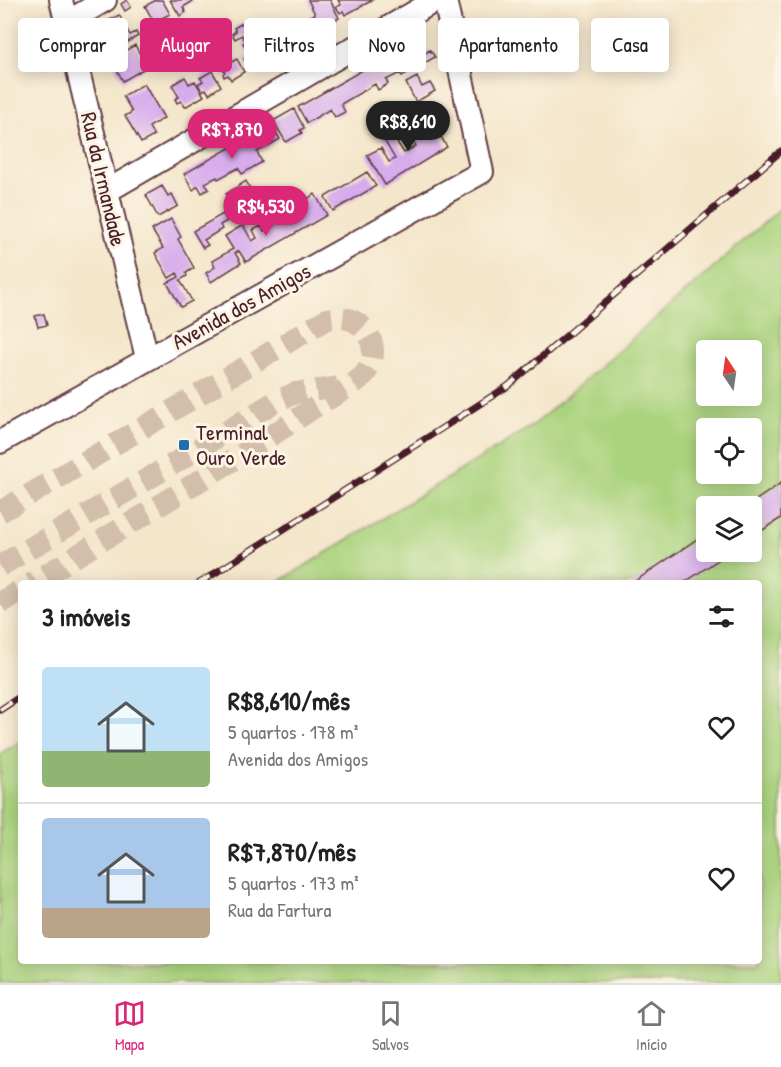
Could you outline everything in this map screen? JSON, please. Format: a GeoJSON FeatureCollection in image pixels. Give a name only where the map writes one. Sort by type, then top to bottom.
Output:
{"type":"FeatureCollection","features":[{"type":"Feature","properties":{"kind":"street","name":"Rua da Irmandade"},"geometry":{"type":"LineString","coordinates":[[61,0],[65,18]]}},
{"type":"Feature","properties":{"kind":"street"},"geometry":{"type":"LineString","coordinates":[[74,18],[105,0]]}},
{"type":"Feature","properties":{"kind":"street"},"geometry":{"type":"LineString","coordinates":[[106,191],[436,0]]}},
{"type":"Feature","properties":{"kind":"street","name":"Avenida dos Amigos"},"geometry":{"type":"LineString","coordinates":[[0,442],[482,172],[445,0]]}},
{"type":"Feature","properties":{"kind":"street","name":"Rua da Irmandade"},"geometry":{"type":"LineString","coordinates":[[78,72],[147,358]]}},
{"type":"Feature","properties":{"kind":"green space"},"geometry":{"type":"Polygon","coordinates":[[[781,208],[781,983],[0,983],[0,754],[18,743],[18,964],[762,964],[762,580],[282,580],[534,425],[781,208]]]}},
{"type":"Feature","properties":{"kind":"building"},"geometry":{"type":"Polygon","coordinates":[[[127,0],[131,7],[125,11],[121,4],[127,0]]]}},
{"type":"Feature","properties":{"kind":"building"},"geometry":{"type":"Polygon","coordinates":[[[156,0],[162,0],[170,14],[162,18],[152,18],[145,6],[156,0]]]}},
{"type":"Feature","properties":{"kind":"building"},"geometry":{"type":"Polygon","coordinates":[[[170,0],[195,0],[183,7],[186,12],[180,16],[170,0]]]}},
{"type":"Feature","properties":{"kind":"building"},"geometry":{"type":"Polygon","coordinates":[[[308,0],[330,0],[339,18],[307,18],[315,14],[308,0]]]}},
{"type":"Feature","properties":{"kind":"building"},"geometry":{"type":"Polygon","coordinates":[[[338,0],[373,0],[345,15],[343,11],[340,13],[336,7],[341,5],[338,0]]]}},
{"type":"Feature","properties":{"kind":"building"},"geometry":{"type":"Polygon","coordinates":[[[242,23],[244,37],[242,35],[235,39],[232,34],[236,31],[234,28],[242,23]]]}},
{"type":"Feature","properties":{"kind":"building"},"geometry":{"type":"Polygon","coordinates":[[[128,31],[130,35],[136,32],[138,36],[128,42],[128,31]]]}},
{"type":"Feature","properties":{"kind":"building"},"geometry":{"type":"Polygon","coordinates":[[[135,45],[140,54],[140,71],[123,81],[118,72],[128,72],[128,49],[135,45]]]}},
{"type":"Feature","properties":{"kind":"building"},"geometry":{"type":"Polygon","coordinates":[[[430,50],[435,57],[426,62],[426,52],[430,50]]]}},
{"type":"Feature","properties":{"kind":"building"},"geometry":{"type":"Polygon","coordinates":[[[237,59],[244,72],[231,80],[228,75],[224,77],[223,74],[232,72],[232,62],[237,59]]]}},
{"type":"Feature","properties":{"kind":"building"},"geometry":{"type":"Polygon","coordinates":[[[213,72],[221,86],[209,94],[206,89],[202,91],[198,84],[203,81],[200,78],[213,72]]]}},
{"type":"Feature","properties":{"kind":"building"},"geometry":{"type":"Polygon","coordinates":[[[359,72],[409,72],[402,76],[400,73],[386,80],[388,84],[378,90],[375,84],[341,104],[345,112],[335,117],[330,109],[307,123],[298,107],[359,72]]]}},
{"type":"Feature","properties":{"kind":"building"},"geometry":{"type":"Polygon","coordinates":[[[185,77],[189,84],[195,81],[204,96],[185,107],[181,101],[177,103],[175,99],[179,97],[172,85],[185,77]]]}},
{"type":"Feature","properties":{"kind":"building"},"geometry":{"type":"Polygon","coordinates":[[[417,77],[422,87],[430,83],[435,91],[416,102],[406,83],[417,77]]]}},
{"type":"Feature","properties":{"kind":"building"},"geometry":{"type":"Polygon","coordinates":[[[144,84],[164,118],[149,127],[154,136],[141,143],[125,116],[132,112],[123,96],[144,84]]]}},
{"type":"Feature","properties":{"kind":"building"},"geometry":{"type":"Polygon","coordinates":[[[294,109],[304,128],[300,130],[302,133],[286,142],[273,121],[294,109]]]}},
{"type":"Feature","properties":{"kind":"building"},"geometry":{"type":"Polygon","coordinates":[[[426,119],[430,127],[434,125],[447,147],[385,185],[367,155],[381,148],[389,162],[395,159],[383,138],[391,133],[404,153],[416,146],[407,130],[426,119]]]}},
{"type":"Feature","properties":{"kind":"building"},"geometry":{"type":"Polygon","coordinates":[[[271,124],[280,139],[257,152],[262,162],[242,174],[238,168],[205,183],[209,189],[202,193],[198,186],[193,190],[184,174],[252,135],[256,142],[261,140],[257,132],[271,124]]]}},
{"type":"Feature","properties":{"kind":"building"},"geometry":{"type":"Polygon","coordinates":[[[367,172],[376,186],[333,211],[325,197],[367,172]]]}},
{"type":"Feature","properties":{"kind":"building"},"geometry":{"type":"Polygon","coordinates":[[[246,181],[254,196],[234,207],[226,194],[246,181]]]}},
{"type":"Feature","properties":{"kind":"building"},"geometry":{"type":"Polygon","coordinates":[[[162,186],[168,196],[172,194],[178,206],[158,217],[146,195],[162,186]]]}},
{"type":"Feature","properties":{"kind":"building"},"geometry":{"type":"Polygon","coordinates":[[[315,194],[327,215],[246,262],[239,251],[235,253],[241,263],[211,282],[206,273],[215,267],[212,261],[233,249],[225,236],[243,225],[252,241],[257,238],[253,230],[261,226],[264,231],[279,222],[278,220],[285,215],[287,220],[304,206],[302,202],[315,194]]]}},
{"type":"Feature","properties":{"kind":"building"},"geometry":{"type":"Polygon","coordinates":[[[223,214],[227,221],[220,225],[222,229],[204,240],[208,245],[203,248],[193,231],[223,214]]]}},
{"type":"Feature","properties":{"kind":"building"},"geometry":{"type":"Polygon","coordinates":[[[171,219],[181,237],[178,239],[194,268],[180,280],[192,301],[181,307],[167,283],[179,277],[177,273],[169,278],[155,253],[163,248],[152,230],[171,219]]]}},
{"type":"Feature","properties":{"kind":"building"},"geometry":{"type":"Polygon","coordinates":[[[44,314],[47,325],[38,327],[35,316],[44,314]]]}},
{"type":"Feature","properties":{"kind":"building"},"geometry":{"type":"Polygon","coordinates":[[[781,483],[781,518],[762,530],[762,496],[781,483]]]}},
{"type":"Feature","properties":{"kind":"building"},"geometry":{"type":"Polygon","coordinates":[[[696,540],[696,562],[715,562],[688,580],[637,580],[696,540]]]}},
{"type":"Feature","properties":{"kind":"tunnel"},"geometry":{"type":"LineString","coordinates":[[0,512],[327,319],[349,319],[361,326],[369,336],[373,347],[372,359],[367,371],[358,380],[38,580]]}},
{"type":"Feature","properties":{"kind":"tunnel"},"geometry":{"type":"LineString","coordinates":[[0,566],[276,401],[296,393],[341,387]]}},
{"type":"Feature","properties":{"kind":"tunnel"},"geometry":{"type":"LineString","coordinates":[[0,603],[18,592]]}},
{"type":"Feature","properties":{"kind":"railway"},"geometry":{"type":"LineString","coordinates":[[204,580],[508,386],[781,151]]}},
{"type":"Feature","properties":{"kind":"railway"},"geometry":{"type":"LineString","coordinates":[[0,710],[18,698]]}},
{"type":"Feature","properties":{"kind":"place","name":"Terminal Ouro Verde"},"geometry":{"type":"Point","coordinates":[184,445]}}]}
